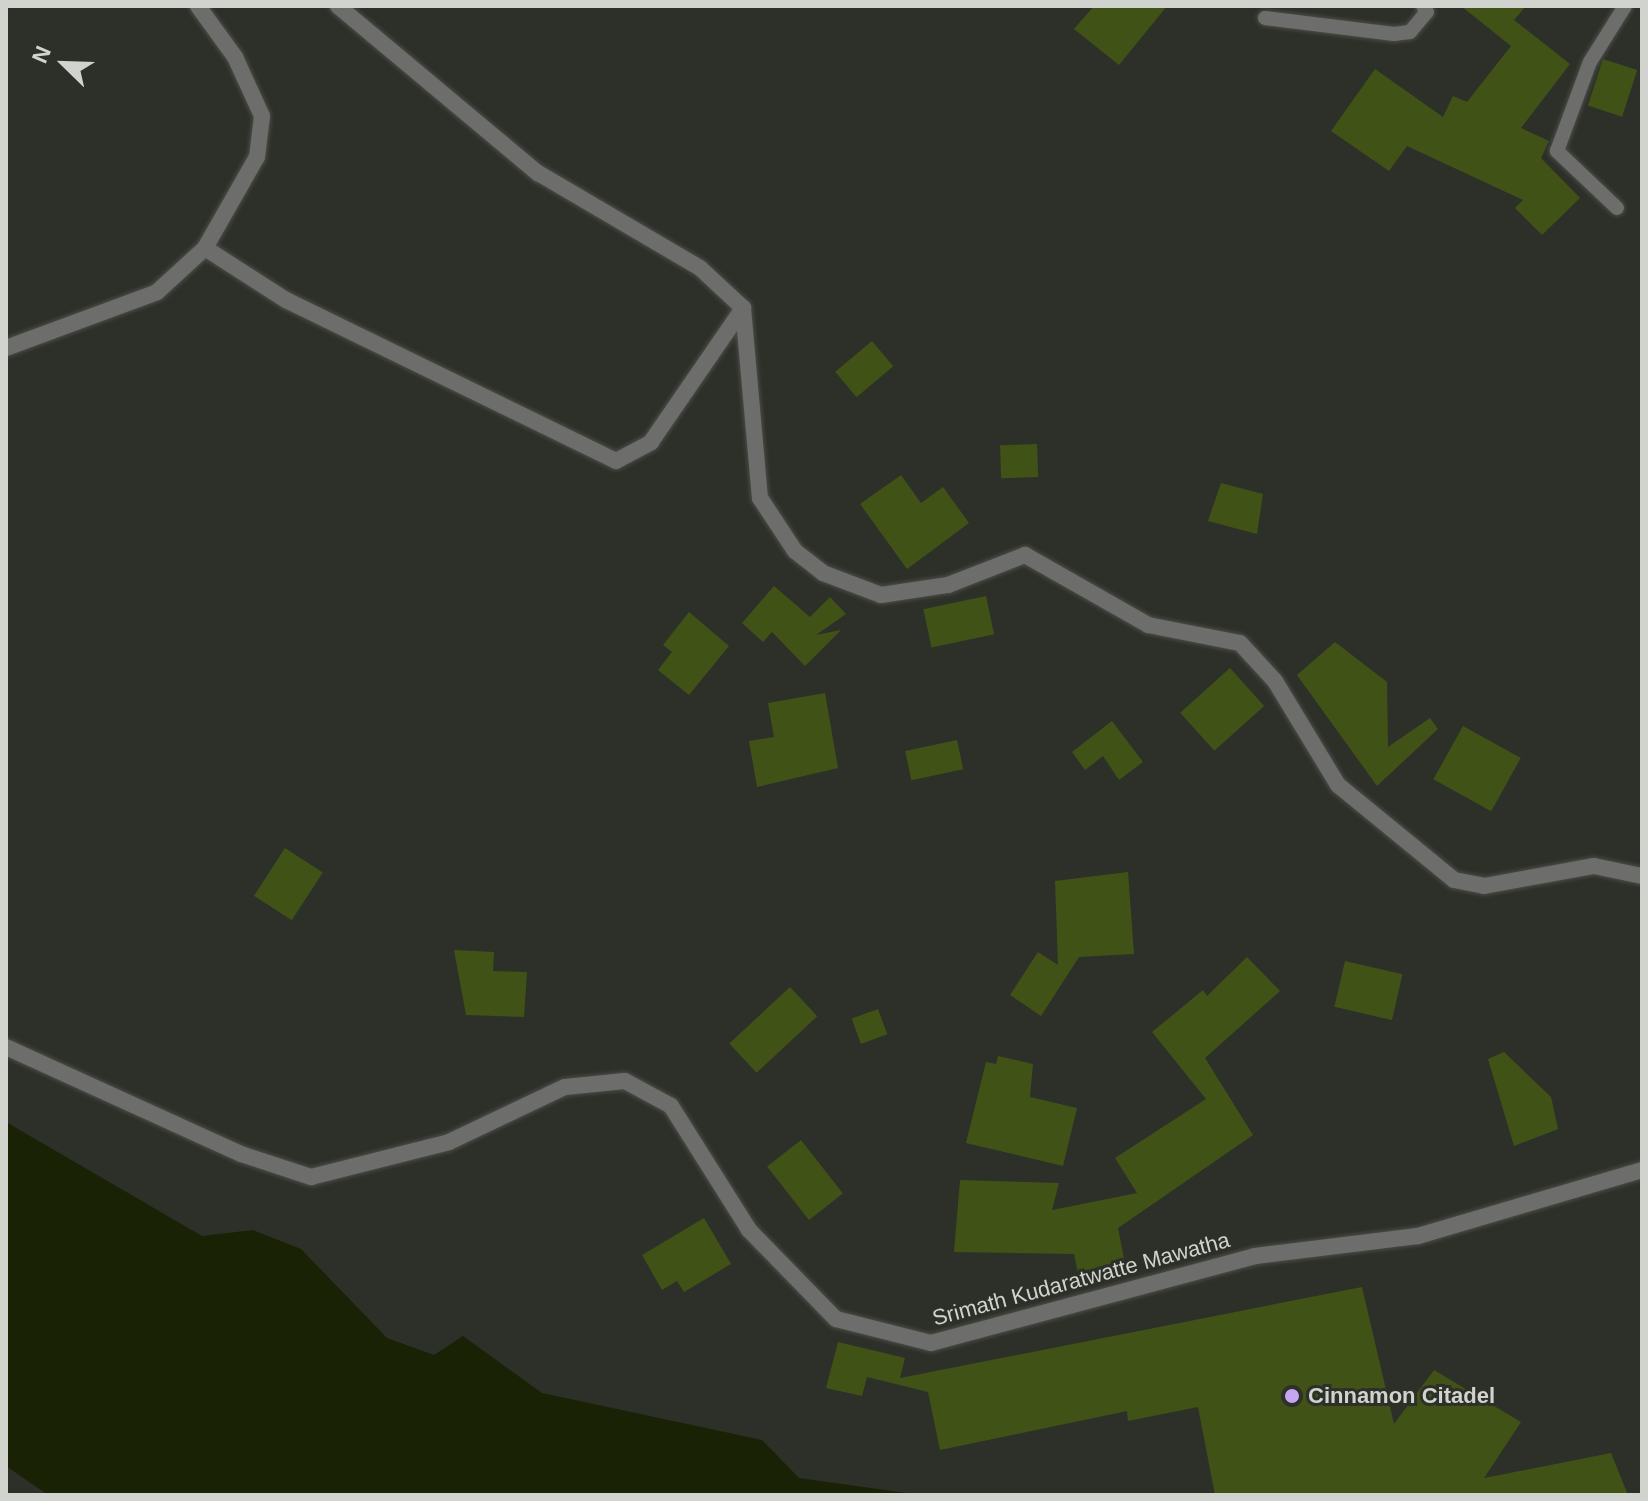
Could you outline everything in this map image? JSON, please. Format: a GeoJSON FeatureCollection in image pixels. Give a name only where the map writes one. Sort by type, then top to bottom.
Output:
{"type":"FeatureCollection","features":[{"type":"Feature","properties":{"kind":"street"},"geometry":{"type":"LineString","coordinates":[[6,348],[157,292],[205,248],[257,157],[262,116],[235,57],[198,6]]}},
{"type":"Feature","properties":{"kind":"street"},"geometry":{"type":"LineString","coordinates":[[338,6],[538,173],[700,268],[743,308],[760,498],[795,551],[823,573],[881,595],[948,585],[1025,555],[1148,625],[1240,643],[1275,681],[1338,785],[1454,880],[1484,886],[1594,866],[1642,876]]}},
{"type":"Feature","properties":{"kind":"street"},"geometry":{"type":"LineString","coordinates":[[205,248],[286,300],[616,461],[651,442],[743,308]]}},
{"type":"Feature","properties":{"kind":"street","name":"Srimath Kudaratwatte Mawatha"},"geometry":{"type":"LineString","coordinates":[[6,1047],[241,1154],[311,1177],[449,1142],[565,1087],[625,1081],[671,1106],[749,1230],[836,1319],[931,1343],[1255,1256],[1418,1236],[1642,1170]]}},
{"type":"Feature","properties":{"kind":"lane"},"geometry":{"type":"LineString","coordinates":[[1265,18],[1394,34],[1410,32],[1427,12],[1423,6]]}},
{"type":"Feature","properties":{"kind":"lane"},"geometry":{"type":"LineString","coordinates":[[1617,208],[1557,151],[1590,62],[1625,6]]}},
{"type":"Feature","properties":{"kind":"shaded area"},"geometry":{"type":"Polygon","coordinates":[[[6,1122],[202,1236],[253,1230],[301,1249],[387,1338],[434,1355],[463,1336],[542,1393],[762,1440],[799,1478],[921,1495],[48,1495],[6,1466],[6,1122]]]}},
{"type":"Feature","properties":{"kind":"building"},"geometry":{"type":"Polygon","coordinates":[[[1094,6],[1167,6],[1119,65],[1074,29],[1094,6]]]}},
{"type":"Feature","properties":{"kind":"building"},"geometry":{"type":"Polygon","coordinates":[[[1461,6],[1526,6],[1514,20],[1570,64],[1521,128],[1549,141],[1541,158],[1580,198],[1542,235],[1515,208],[1523,200],[1407,146],[1389,171],[1331,131],[1375,69],[1443,117],[1453,96],[1467,102],[1511,46],[1461,6]]]}},
{"type":"Feature","properties":{"kind":"building"},"geometry":{"type":"Polygon","coordinates":[[[1603,59],[1637,70],[1622,117],[1588,106],[1603,59]]]}},
{"type":"Feature","properties":{"kind":"building"},"geometry":{"type":"Polygon","coordinates":[[[872,341],[893,366],[856,397],[835,372],[872,341]]]}},
{"type":"Feature","properties":{"kind":"building"},"geometry":{"type":"Polygon","coordinates":[[[1037,444],[1038,477],[1001,478],[1000,445],[1037,444]]]}},
{"type":"Feature","properties":{"kind":"building"},"geometry":{"type":"Polygon","coordinates":[[[901,475],[921,503],[943,487],[969,523],[907,569],[860,504],[901,475]]]}},
{"type":"Feature","properties":{"kind":"building"},"geometry":{"type":"Polygon","coordinates":[[[1221,483],[1263,494],[1257,534],[1208,521],[1221,483]]]}},
{"type":"Feature","properties":{"kind":"building"},"geometry":{"type":"Polygon","coordinates":[[[774,586],[810,617],[830,597],[846,614],[816,635],[841,630],[805,666],[772,632],[763,642],[742,623],[774,586]]]}},
{"type":"Feature","properties":{"kind":"building"},"geometry":{"type":"Polygon","coordinates":[[[986,596],[994,634],[932,647],[923,609],[986,596]]]}},
{"type":"Feature","properties":{"kind":"building"},"geometry":{"type":"Polygon","coordinates":[[[689,612],[729,646],[689,695],[658,670],[672,652],[663,645],[689,612]]]}},
{"type":"Feature","properties":{"kind":"building"},"geometry":{"type":"Polygon","coordinates":[[[1335,642],[1387,682],[1388,747],[1430,718],[1438,729],[1377,786],[1297,675],[1335,642]]]}},
{"type":"Feature","properties":{"kind":"building"},"geometry":{"type":"Polygon","coordinates":[[[1230,668],[1264,706],[1214,751],[1180,713],[1230,668]]]}},
{"type":"Feature","properties":{"kind":"building"},"geometry":{"type":"Polygon","coordinates":[[[825,693],[838,768],[757,787],[749,741],[774,737],[768,703],[825,693]]]}},
{"type":"Feature","properties":{"kind":"building"},"geometry":{"type":"Polygon","coordinates":[[[1112,721],[1143,762],[1119,780],[1103,756],[1085,770],[1072,752],[1112,721]]]}},
{"type":"Feature","properties":{"kind":"building"},"geometry":{"type":"Polygon","coordinates":[[[1463,726],[1521,758],[1491,811],[1433,779],[1463,726]]]}},
{"type":"Feature","properties":{"kind":"building"},"geometry":{"type":"Polygon","coordinates":[[[957,740],[963,769],[911,780],[905,751],[957,740]]]}},
{"type":"Feature","properties":{"kind":"building"},"geometry":{"type":"Polygon","coordinates":[[[285,848],[323,873],[292,920],[254,896],[285,848]]]}},
{"type":"Feature","properties":{"kind":"building"},"geometry":{"type":"Polygon","coordinates":[[[1128,872],[1134,954],[1079,957],[1041,1016],[1010,995],[1038,952],[1058,965],[1055,881],[1128,872]]]}},
{"type":"Feature","properties":{"kind":"building"},"geometry":{"type":"Polygon","coordinates":[[[454,950],[494,952],[493,971],[527,972],[524,1017],[466,1015],[454,950]]]}},
{"type":"Feature","properties":{"kind":"building"},"geometry":{"type":"Polygon","coordinates":[[[1247,957],[1280,991],[1205,1058],[1253,1135],[1118,1228],[1125,1264],[1078,1274],[1074,1254],[954,1252],[960,1180],[1059,1183],[1052,1210],[1137,1193],[1115,1158],[1206,1099],[1152,1032],[1203,990],[1207,996],[1247,957]]]}},
{"type":"Feature","properties":{"kind":"building"},"geometry":{"type":"Polygon","coordinates":[[[1345,961],[1402,974],[1392,1020],[1334,1007],[1345,961]]]}},
{"type":"Feature","properties":{"kind":"building"},"geometry":{"type":"Polygon","coordinates":[[[790,987],[817,1016],[757,1073],[729,1044],[790,987]]]}},
{"type":"Feature","properties":{"kind":"building"},"geometry":{"type":"Polygon","coordinates":[[[878,1009],[887,1034],[861,1044],[852,1019],[878,1009]]]}},
{"type":"Feature","properties":{"kind":"building"},"geometry":{"type":"Polygon","coordinates":[[[1504,1052],[1551,1097],[1558,1129],[1514,1146],[1488,1059],[1504,1052]]]}},
{"type":"Feature","properties":{"kind":"building"},"geometry":{"type":"Polygon","coordinates":[[[998,1056],[1033,1064],[1030,1097],[1077,1108],[1063,1166],[966,1143],[986,1062],[996,1064],[998,1056]]]}},
{"type":"Feature","properties":{"kind":"building"},"geometry":{"type":"Polygon","coordinates":[[[801,1140],[843,1194],[809,1220],[767,1166],[801,1140]]]}},
{"type":"Feature","properties":{"kind":"building"},"geometry":{"type":"Polygon","coordinates":[[[704,1218],[731,1264],[684,1292],[677,1281],[662,1290],[642,1255],[704,1218]]]}},
{"type":"Feature","properties":{"kind":"building","name":"Cinnamon Citadel"},"geometry":{"type":"Polygon","coordinates":[[[1362,1287],[1394,1424],[1434,1370],[1521,1422],[1484,1478],[1611,1453],[1628,1495],[1215,1495],[1198,1407],[1128,1421],[1127,1411],[940,1450],[928,1392],[867,1377],[862,1396],[826,1388],[838,1342],[905,1358],[900,1378],[1362,1287]]]}},
{"type":"Feature","properties":{"kind":"place","name":"Cinnamon Citadel"},"geometry":{"type":"Point","coordinates":[1292,1396]}}]}
